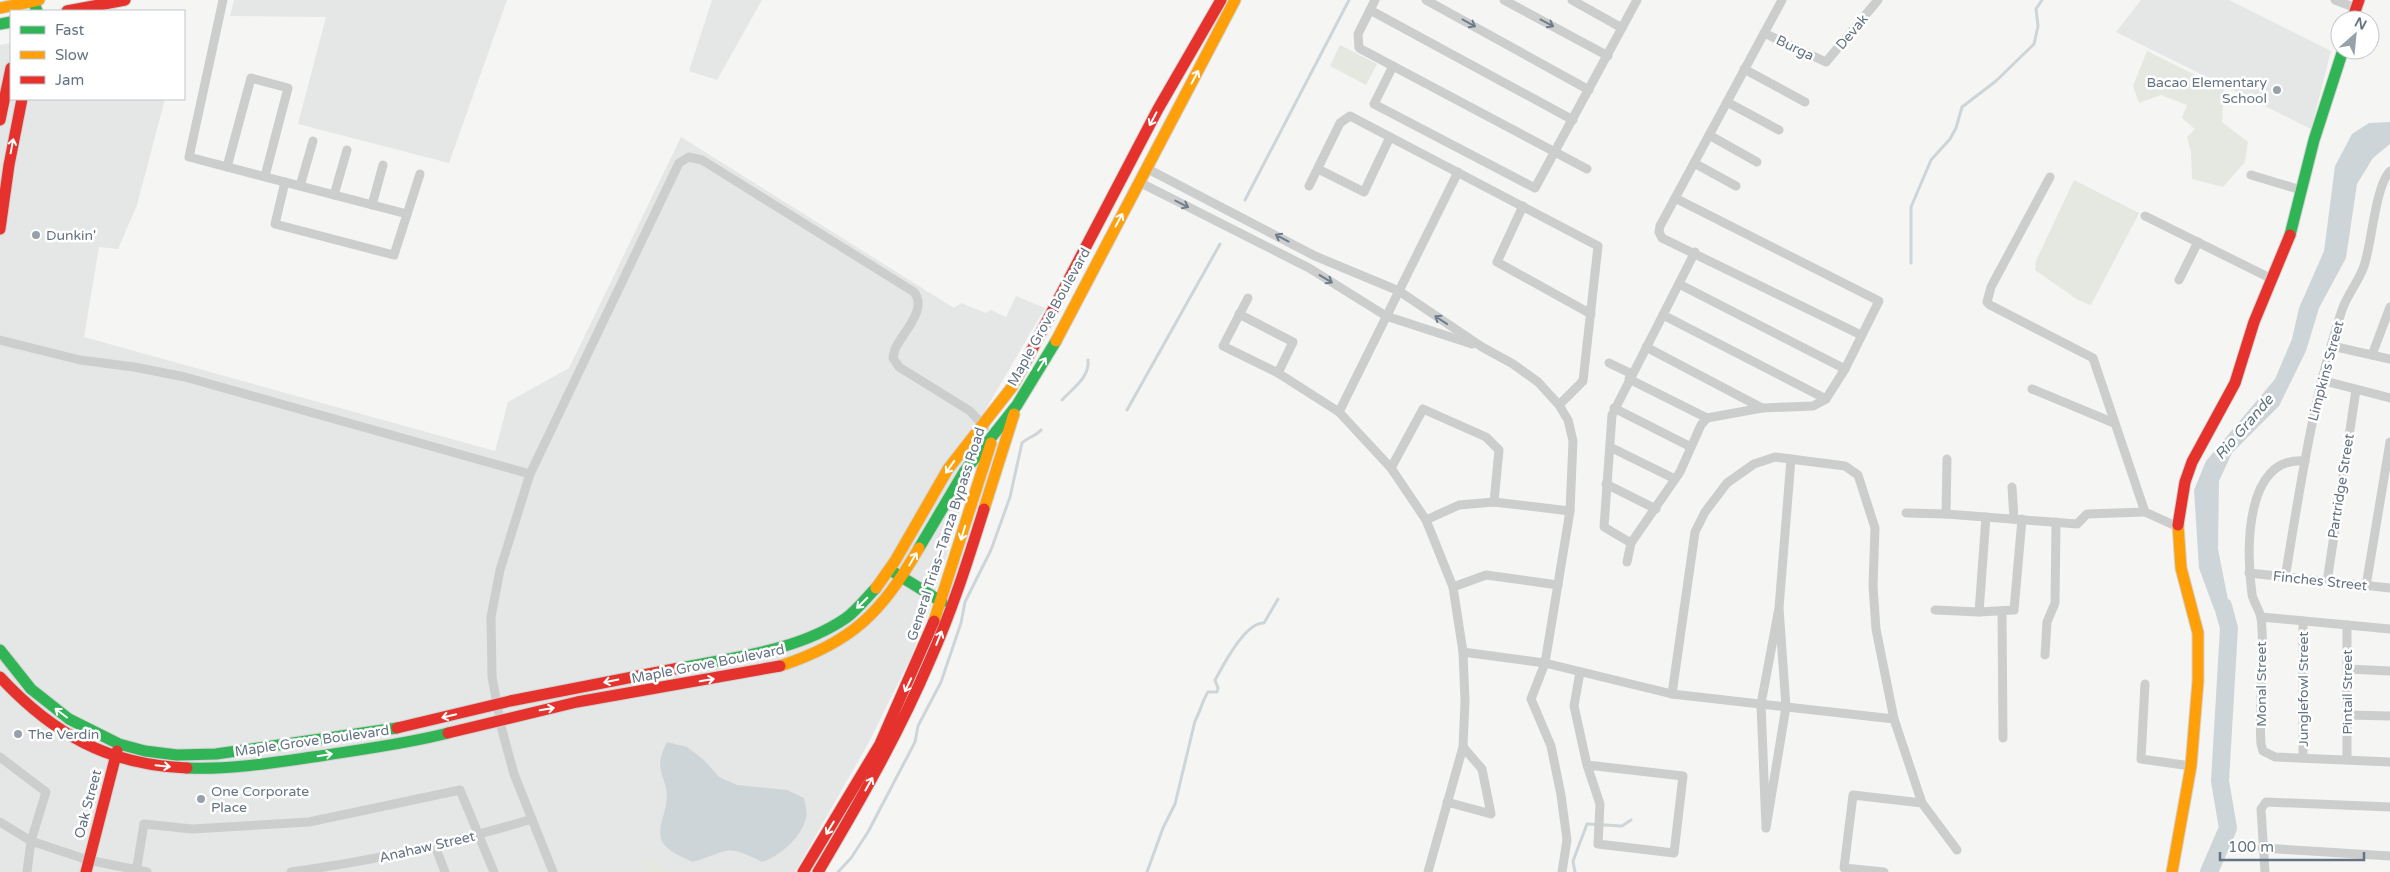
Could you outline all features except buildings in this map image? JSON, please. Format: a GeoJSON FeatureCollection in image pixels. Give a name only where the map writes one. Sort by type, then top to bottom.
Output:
{"type":"FeatureCollection","features":[{"type":"Feature","properties":{"kind":"main road"},"geometry":{"type":"LineString","coordinates":[[73,10],[125,0]]}},
{"type":"Feature","properties":{"kind":"main road","name":"Maple Grove Boulevard"},"geometry":{"type":"LineString","coordinates":[[0,650],[31,689],[69,719],[119,744],[145,751],[177,755],[216,754],[404,727],[496,704],[770,650],[816,635],[847,617],[866,600],[890,570],[948,469],[1012,387],[1158,109],[1221,0]]}},
{"type":"Feature","properties":{"kind":"main road","name":"Maple Grove Boulevard"},"geometry":{"type":"LineString","coordinates":[[0,677],[40,717],[85,744],[116,758],[143,764],[217,768],[267,764],[412,742],[500,719],[773,668],[802,659],[834,644],[859,627],[879,607],[902,577],[964,472],[1017,406],[1052,349],[1233,4],[1243,0]]}},
{"type":"Feature","properties":{"kind":"main road"},"geometry":{"type":"LineString","coordinates":[[0,8],[34,6]]}},
{"type":"Feature","properties":{"kind":"main road"},"geometry":{"type":"LineString","coordinates":[[2172,872],[2192,766],[2198,681],[2198,632],[2181,568],[2178,527],[2185,482],[2192,462],[2235,383],[2254,322],[2290,235],[2314,140],[2340,60]]}},
{"type":"Feature","properties":{"kind":"main road"},"geometry":{"type":"LineString","coordinates":[[0,120],[10,73]]}},
{"type":"Feature","properties":{"kind":"main road"},"geometry":{"type":"LineString","coordinates":[[0,229],[10,160],[22,100]]}},
{"type":"Feature","properties":{"kind":"main road","name":"General Trias–Tanza Bypass Road"},"geometry":{"type":"LineString","coordinates":[[803,872],[880,744],[918,662],[942,602],[993,435],[1012,387]]}},
{"type":"Feature","properties":{"kind":"main road","name":"General Trias–Tanza Bypass Road"},"geometry":{"type":"LineString","coordinates":[[818,872],[884,757],[930,662],[951,607],[1017,406]]}},
{"type":"Feature","properties":{"kind":"main road"},"geometry":{"type":"LineString","coordinates":[[890,570],[942,602]]}},
{"type":"Feature","properties":{"kind":"main road","name":"Oak Street"},"geometry":{"type":"LineString","coordinates":[[86,872],[119,744]]}},
{"type":"Feature","properties":{"kind":"street"},"geometry":{"type":"LineString","coordinates":[[222,0],[190,157],[407,214]]}},
{"type":"Feature","properties":{"kind":"street"},"geometry":{"type":"LineString","coordinates":[[1375,0],[1358,34],[1359,48],[1587,169]]}},
{"type":"Feature","properties":{"kind":"street"},"geometry":{"type":"LineString","coordinates":[[1426,0],[1589,90]]}},
{"type":"Feature","properties":{"kind":"street"},"geometry":{"type":"LineString","coordinates":[[1504,0],[1608,56]]}},
{"type":"Feature","properties":{"kind":"street"},"geometry":{"type":"LineString","coordinates":[[1572,0],[1622,28]]}},
{"type":"Feature","properties":{"kind":"street"},"geometry":{"type":"LineString","coordinates":[[1393,66],[1374,104],[1535,188],[1637,0]]}},
{"type":"Feature","properties":{"kind":"street"},"geometry":{"type":"LineString","coordinates":[[1782,0],[1675,198],[1659,232],[1662,238],[1695,252],[1861,335]]}},
{"type":"Feature","properties":{"kind":"street","name":"Devak"},"geometry":{"type":"LineString","coordinates":[[1826,62],[1878,0]]}},
{"type":"Feature","properties":{"kind":"street"},"geometry":{"type":"LineString","coordinates":[[2335,0],[2357,4]]}},
{"type":"Feature","properties":{"kind":"street"},"geometry":{"type":"LineString","coordinates":[[1370,10],[1573,120]]}},
{"type":"Feature","properties":{"kind":"street","name":"Burga"},"geometry":{"type":"LineString","coordinates":[[1764,33],[1826,62]]}},
{"type":"Feature","properties":{"kind":"street"},"geometry":{"type":"LineString","coordinates":[[1744,69],[1805,102]]}},
{"type":"Feature","properties":{"kind":"street"},"geometry":{"type":"LineString","coordinates":[[227,167],[251,78],[288,88],[264,176]]}},
{"type":"Feature","properties":{"kind":"street"},"geometry":{"type":"LineString","coordinates":[[1727,102],[1779,130]]}},
{"type":"Feature","properties":{"kind":"street"},"geometry":{"type":"LineString","coordinates":[[1309,186],[1340,123],[1350,116],[1598,246],[1583,382],[1559,405]]}},
{"type":"Feature","properties":{"kind":"street"},"geometry":{"type":"LineString","coordinates":[[1709,135],[1757,162]]}},
{"type":"Feature","properties":{"kind":"street"},"geometry":{"type":"LineString","coordinates":[[1318,169],[1364,192],[1390,137]]}},
{"type":"Feature","properties":{"kind":"street"},"geometry":{"type":"LineString","coordinates":[[300,186],[313,141]]}},
{"type":"Feature","properties":{"kind":"street"},"geometry":{"type":"LineString","coordinates":[[334,195],[347,150]]}},
{"type":"Feature","properties":{"kind":"street"},"geometry":{"type":"LineString","coordinates":[[553,872],[514,774],[496,704],[492,677],[491,617],[500,570],[530,474],[679,163],[689,157],[707,162],[914,292],[919,299],[919,308],[896,346],[893,354],[894,360],[902,369],[970,411],[993,435]]}},
{"type":"Feature","properties":{"kind":"street"},"geometry":{"type":"LineString","coordinates":[[1694,163],[1736,186]]}},
{"type":"Feature","properties":{"kind":"street"},"geometry":{"type":"LineString","coordinates":[[372,205],[383,165]]}},
{"type":"Feature","properties":{"kind":"street"},"geometry":{"type":"LineString","coordinates":[[1146,168],[1315,256],[1399,291],[1538,382],[1559,405],[1568,420],[1573,441],[1570,511],[1545,663],[1531,698],[1551,746],[1561,795],[1567,840],[1562,872]]}},
{"type":"Feature","properties":{"kind":"street","name":"Limpkins Street"},"geometry":{"type":"LineString","coordinates":[[2285,578],[2304,461],[2321,380],[2342,308],[2364,266],[2383,184],[2389,171]]}},
{"type":"Feature","properties":{"kind":"street"},"geometry":{"type":"LineString","coordinates":[[1339,412],[1458,172]]}},
{"type":"Feature","properties":{"kind":"street"},"geometry":{"type":"LineString","coordinates":[[286,182],[275,224],[394,255],[420,174]]}},
{"type":"Feature","properties":{"kind":"street"},"geometry":{"type":"LineString","coordinates":[[2251,175],[2301,190]]}},
{"type":"Feature","properties":{"kind":"street"},"geometry":{"type":"LineString","coordinates":[[2050,177],[1992,287],[1987,302],[2093,358],[2145,512]]}},
{"type":"Feature","properties":{"kind":"street"},"geometry":{"type":"LineString","coordinates":[[1139,182],[1309,268],[1386,316],[1482,347]]}},
{"type":"Feature","properties":{"kind":"street"},"geometry":{"type":"LineString","coordinates":[[1609,363],[1707,418],[1762,408],[1813,406],[1826,399],[1845,369],[1879,301],[1675,198]]}},
{"type":"Feature","properties":{"kind":"street"},"geometry":{"type":"LineString","coordinates":[[1523,206],[1497,262],[1591,314]]}},
{"type":"Feature","properties":{"kind":"street"},"geometry":{"type":"LineString","coordinates":[[2145,216],[2272,278]]}},
{"type":"Feature","properties":{"kind":"street"},"geometry":{"type":"LineString","coordinates":[[2179,280],[2198,242]]}},
{"type":"Feature","properties":{"kind":"street"},"geometry":{"type":"LineString","coordinates":[[1631,543],[1604,527],[1606,484],[1614,408],[1695,252]]}},
{"type":"Feature","properties":{"kind":"street"},"geometry":{"type":"LineString","coordinates":[[1309,268],[1315,256]]}},
{"type":"Feature","properties":{"kind":"street"},"geometry":{"type":"LineString","coordinates":[[1679,284],[1845,369]]}},
{"type":"Feature","properties":{"kind":"street"},"geometry":{"type":"LineString","coordinates":[[1248,298],[1223,346],[1278,373],[1339,412],[1391,468],[1426,520],[1454,586],[1463,652],[1465,700],[1463,747],[1428,872]]}},
{"type":"Feature","properties":{"kind":"street"},"geometry":{"type":"LineString","coordinates":[[2372,355],[2390,307]]}},
{"type":"Feature","properties":{"kind":"street"},"geometry":{"type":"LineString","coordinates":[[1239,314],[1294,342],[1278,373]]}},
{"type":"Feature","properties":{"kind":"street"},"geometry":{"type":"LineString","coordinates":[[1663,315],[1826,399]]}},
{"type":"Feature","properties":{"kind":"street"},"geometry":{"type":"LineString","coordinates":[[0,340],[80,360],[134,367],[185,377],[530,474]]}},
{"type":"Feature","properties":{"kind":"street"},"geometry":{"type":"LineString","coordinates":[[2332,346],[2390,359]]}},
{"type":"Feature","properties":{"kind":"street"},"geometry":{"type":"LineString","coordinates":[[1646,347],[1762,408]]}},
{"type":"Feature","properties":{"kind":"street"},"geometry":{"type":"LineString","coordinates":[[2321,380],[2390,398]]}},
{"type":"Feature","properties":{"kind":"street"},"geometry":{"type":"LineString","coordinates":[[2032,389],[2114,422]]}},
{"type":"Feature","properties":{"kind":"street","name":"Partridge Street"},"geometry":{"type":"LineString","coordinates":[[2326,582],[2356,390]]}},
{"type":"Feature","properties":{"kind":"street"},"geometry":{"type":"LineString","coordinates":[[1614,408],[1691,447]]}},
{"type":"Feature","properties":{"kind":"street"},"geometry":{"type":"LineString","coordinates":[[1391,468],[1423,409],[1486,437],[1498,450],[1494,502]]}},
{"type":"Feature","properties":{"kind":"street"},"geometry":{"type":"LineString","coordinates":[[1627,562],[1631,543],[1675,479],[1701,425],[1707,418]]}},
{"type":"Feature","properties":{"kind":"street"},"geometry":{"type":"LineString","coordinates":[[2366,586],[2390,442]]}},
{"type":"Feature","properties":{"kind":"street"},"geometry":{"type":"LineString","coordinates":[[1610,447],[1675,479]]}},
{"type":"Feature","properties":{"kind":"street"},"geometry":{"type":"LineString","coordinates":[[1672,694],[1695,532],[1705,512],[1727,483],[1754,464],[1774,457],[1845,466],[1858,475],[1876,528],[1873,586],[1876,629],[1894,719],[1922,803],[1957,850]]}},
{"type":"Feature","properties":{"kind":"street"},"geometry":{"type":"LineString","coordinates":[[1779,608],[1786,707],[1766,828],[1761,704],[1779,608],[1791,459]]}},
{"type":"Feature","properties":{"kind":"street"},"geometry":{"type":"LineString","coordinates":[[1946,514],[1947,459]]}},
{"type":"Feature","properties":{"kind":"street"},"geometry":{"type":"LineString","coordinates":[[2304,461],[2293,460],[2281,463],[2258,488],[2248,556],[2252,597],[2261,617],[2390,629]]}},
{"type":"Feature","properties":{"kind":"street"},"geometry":{"type":"LineString","coordinates":[[1606,484],[1656,509]]}},
{"type":"Feature","properties":{"kind":"street"},"geometry":{"type":"LineString","coordinates":[[1935,610],[1979,612],[2013,610],[2015,608],[2018,519],[2012,487]]}},
{"type":"Feature","properties":{"kind":"street"},"geometry":{"type":"LineString","coordinates":[[1426,520],[1459,505],[1494,502],[1570,511]]}},
{"type":"Feature","properties":{"kind":"street"},"geometry":{"type":"LineString","coordinates":[[1906,513],[1946,514],[2077,524],[2085,515],[2096,513],[2145,512],[2178,527]]}},
{"type":"Feature","properties":{"kind":"street"},"geometry":{"type":"LineString","coordinates":[[1979,612],[1986,517]]}},
{"type":"Feature","properties":{"kind":"street"},"geometry":{"type":"LineString","coordinates":[[2045,655],[2047,622],[2055,603],[2056,522]]}},
{"type":"Feature","properties":{"kind":"street","name":"Finches Street"},"geometry":{"type":"LineString","coordinates":[[2249,573],[2390,588]]}},
{"type":"Feature","properties":{"kind":"street"},"geometry":{"type":"LineString","coordinates":[[1454,586],[1486,575],[1558,585]]}},
{"type":"Feature","properties":{"kind":"street"},"geometry":{"type":"LineString","coordinates":[[2002,611],[2003,738]]}},
{"type":"Feature","properties":{"kind":"street","name":"Monal Street"},"geometry":{"type":"LineString","coordinates":[[2261,617],[2260,737],[2263,751],[2275,757],[2302,758]]}},
{"type":"Feature","properties":{"kind":"street","name":"Junglefowl Street"},"geometry":{"type":"LineString","coordinates":[[2302,758],[2303,621]]}},
{"type":"Feature","properties":{"kind":"street","name":"Pintail Street"},"geometry":{"type":"LineString","coordinates":[[2347,625],[2347,760]]}},
{"type":"Feature","properties":{"kind":"street"},"geometry":{"type":"LineString","coordinates":[[1463,652],[1545,663],[1672,694],[1894,719]]}},
{"type":"Feature","properties":{"kind":"street"},"geometry":{"type":"LineString","coordinates":[[2346,669],[2390,671]]}},
{"type":"Feature","properties":{"kind":"street"},"geometry":{"type":"LineString","coordinates":[[1580,672],[1574,706],[1587,765],[1600,804],[1598,844],[1674,853],[1683,776],[1587,765]]}},
{"type":"Feature","properties":{"kind":"street"},"geometry":{"type":"LineString","coordinates":[[2145,684],[2141,759],[2192,766]]}},
{"type":"Feature","properties":{"kind":"street"},"geometry":{"type":"LineString","coordinates":[[2347,715],[2390,716]]}},
{"type":"Feature","properties":{"kind":"street"},"geometry":{"type":"LineString","coordinates":[[1447,802],[1491,814],[1482,770],[1463,747]]}},
{"type":"Feature","properties":{"kind":"street"},"geometry":{"type":"LineString","coordinates":[[0,757],[46,792],[31,841],[27,872]]}},
{"type":"Feature","properties":{"kind":"street"},"geometry":{"type":"LineString","coordinates":[[2302,758],[2390,762]]}},
{"type":"Feature","properties":{"kind":"street"},"geometry":{"type":"LineString","coordinates":[[136,871],[144,824],[192,830],[300,823],[460,790],[494,872]]}},
{"type":"Feature","properties":{"kind":"street"},"geometry":{"type":"LineString","coordinates":[[1884,872],[1844,868],[1853,794],[1922,803]]}},
{"type":"Feature","properties":{"kind":"street"},"geometry":{"type":"LineString","coordinates":[[2265,872],[2262,848],[2262,805],[2271,802],[2390,808]]}},
{"type":"Feature","properties":{"kind":"street","name":"Anahaw Street"},"geometry":{"type":"LineString","coordinates":[[291,872],[348,868],[478,835],[532,818]]}},
{"type":"Feature","properties":{"kind":"street"},"geometry":{"type":"LineString","coordinates":[[0,822],[31,841],[88,860],[147,872]]}},
{"type":"Feature","properties":{"kind":"street"},"geometry":{"type":"LineString","coordinates":[[435,846],[445,872]]}},
{"type":"Feature","properties":{"kind":"street"},"geometry":{"type":"LineString","coordinates":[[2262,848],[2390,856]]}},
{"type":"Feature","properties":{"kind":"shaded area"},"geometry":{"type":"Polygon","coordinates":[[[234,0],[507,0],[449,163],[298,124],[326,17],[230,16],[234,0]]]}},
{"type":"Feature","properties":{"kind":"shaded area"},"geometry":{"type":"Polygon","coordinates":[[[712,0],[762,0],[717,80],[689,71],[712,0]]]}},
{"type":"Feature","properties":{"kind":"shaded area","name":"Bacao Elementary School"},"geometry":{"type":"Polygon","coordinates":[[[2141,0],[2229,0],[2330,50],[2311,129],[2116,32],[2141,0]]]}},
{"type":"Feature","properties":{"kind":"shaded area"},"geometry":{"type":"Polygon","coordinates":[[[10,43],[10,100],[165,100],[137,205],[118,249],[99,247],[84,337],[495,451],[508,402],[569,368],[681,137],[954,308],[961,303],[986,313],[991,310],[1006,317],[1016,296],[1045,308],[983,414],[958,520],[929,612],[909,661],[869,742],[795,872],[0,872],[0,45],[10,43]]]}},
{"type":"Feature","properties":{"kind":"shaded area"},"geometry":{"type":"Polygon","coordinates":[[[1340,45],[1377,64],[1366,85],[1330,66],[1340,45]]]}},
{"type":"Feature","properties":{"kind":"shaded area"},"geometry":{"type":"Polygon","coordinates":[[[2147,51],[2224,89],[2222,122],[2248,142],[2245,162],[2223,187],[2192,179],[2191,152],[2187,137],[2195,129],[2182,118],[2187,105],[2161,95],[2139,103],[2133,86],[2147,51]]]}},
{"type":"Feature","properties":{"kind":"shaded area"},"geometry":{"type":"Polygon","coordinates":[[[2074,180],[2139,213],[2091,305],[2078,300],[2035,270],[2036,261],[2074,180]]]}},
{"type":"Feature","properties":{"kind":"shaded area"},"geometry":{"type":"Polygon","coordinates":[[[644,860],[683,872],[641,872],[644,860]]]}},
{"type":"Feature","properties":{"kind":"water"},"geometry":{"type":"Polygon","coordinates":[[[2390,122],[2390,144],[2373,158],[2357,184],[2346,258],[2319,308],[2306,351],[2279,406],[2232,453],[2219,481],[2218,549],[2230,610],[2229,628],[2214,609],[2199,568],[2194,490],[2206,461],[2275,379],[2292,339],[2299,308],[2324,251],[2335,166],[2352,134],[2369,123],[2390,122]]]}},
{"type":"Feature","properties":{"kind":"water"},"geometry":{"type":"Polygon","coordinates":[[[667,742],[687,747],[704,760],[719,777],[737,785],[787,790],[804,798],[807,816],[795,839],[783,851],[762,862],[740,852],[727,851],[693,862],[673,852],[663,843],[660,834],[667,795],[660,761],[667,742]]]}},
{"type":"Feature","properties":{"kind":"waterway"},"geometry":{"type":"LineString","coordinates":[[1245,200],[1349,0]]}},
{"type":"Feature","properties":{"kind":"waterway"},"geometry":{"type":"LineString","coordinates":[[1911,263],[1911,207],[1931,160],[1950,139],[1956,128],[1962,107],[1996,81],[2034,44],[2038,26],[2036,9],[2042,0]]}},
{"type":"Feature","properties":{"kind":"waterway"},"geometry":{"type":"LineString","coordinates":[[1127,410],[1220,244]]}},
{"type":"Feature","properties":{"kind":"waterway"},"geometry":{"type":"LineString","coordinates":[[1062,400],[1084,377],[1088,360]]}},
{"type":"Feature","properties":{"kind":"waterway"},"geometry":{"type":"LineString","coordinates":[[838,872],[851,858],[868,832],[915,742],[918,726],[941,682],[961,623],[965,602],[991,550],[1010,497],[1022,443],[1041,430]]}},
{"type":"Feature","properties":{"kind":"waterway"},"geometry":{"type":"LineString","coordinates":[[1147,872],[1163,828],[1175,804],[1195,721],[1204,699],[1208,692],[1217,692],[1218,688],[1215,680],[1235,646],[1249,630],[1264,623],[1278,599]]}},
{"type":"Feature","properties":{"kind":"waterway","name":"Rio Grande"},"geometry":{"type":"LineString","coordinates":[[2209,872],[2228,828],[2220,781],[2229,628],[2223,606]]}},
{"type":"Feature","properties":{"kind":"waterway"},"geometry":{"type":"LineString","coordinates":[[1575,872],[1573,861],[1587,824],[1622,826],[1631,820]]}},
{"type":"Feature","properties":{"kind":"traffic: fast"},"geometry":{"type":"LineString","coordinates":[[33,1],[37,10]]}},
{"type":"Feature","properties":{"kind":"traffic: fast"},"geometry":{"type":"LineString","coordinates":[[0,24],[10,22]]}},
{"type":"Feature","properties":{"kind":"traffic: fast"},"geometry":{"type":"LineString","coordinates":[[2290,235],[2314,140],[2340,60]]}},
{"type":"Feature","properties":{"kind":"traffic: fast"},"geometry":{"type":"LineString","coordinates":[[919,548],[964,472],[1017,405],[1056,341]]}},
{"type":"Feature","properties":{"kind":"traffic: fast"},"geometry":{"type":"LineString","coordinates":[[895,573],[942,602]]}},
{"type":"Feature","properties":{"kind":"traffic: fast"},"geometry":{"type":"LineString","coordinates":[[679,668],[766,651],[808,638],[846,618],[876,588]]}},
{"type":"Feature","properties":{"kind":"traffic: fast"},"geometry":{"type":"LineString","coordinates":[[0,650],[31,689],[69,719],[119,744],[145,751],[177,755],[216,754],[397,728]]}},
{"type":"Feature","properties":{"kind":"traffic: fast"},"geometry":{"type":"LineString","coordinates":[[187,768],[238,767],[271,763],[384,746],[448,733]]}},
{"type":"Feature","properties":{"kind":"traffic: slow"},"geometry":{"type":"LineString","coordinates":[[0,8],[39,0]]}},
{"type":"Feature","properties":{"kind":"traffic: slow"},"geometry":{"type":"LineString","coordinates":[[1056,341],[1235,0]]}},
{"type":"Feature","properties":{"kind":"traffic: slow"},"geometry":{"type":"LineString","coordinates":[[876,588],[895,561],[948,469],[1012,387],[1025,363]]}},
{"type":"Feature","properties":{"kind":"traffic: slow"},"geometry":{"type":"LineString","coordinates":[[984,509],[1014,414]]}},
{"type":"Feature","properties":{"kind":"traffic: slow"},"geometry":{"type":"LineString","coordinates":[[934,621],[991,443]]}},
{"type":"Feature","properties":{"kind":"traffic: slow"},"geometry":{"type":"LineString","coordinates":[[2172,872],[2191,766],[2198,681],[2198,633],[2181,568],[2178,525]]}},
{"type":"Feature","properties":{"kind":"traffic: slow"},"geometry":{"type":"LineString","coordinates":[[780,666],[827,647],[863,622],[878,608],[892,590],[919,548]]}},
{"type":"Feature","properties":{"kind":"traffic: jam"},"geometry":{"type":"LineString","coordinates":[[72,10],[125,0]]}},
{"type":"Feature","properties":{"kind":"traffic: jam"},"geometry":{"type":"LineString","coordinates":[[1025,363],[1158,109],[1221,0]]}},
{"type":"Feature","properties":{"kind":"traffic: jam"},"geometry":{"type":"LineString","coordinates":[[2356,10],[2359,0]]}},
{"type":"Feature","properties":{"kind":"traffic: jam"},"geometry":{"type":"LineString","coordinates":[[0,120],[10,73]]}},
{"type":"Feature","properties":{"kind":"traffic: jam"},"geometry":{"type":"LineString","coordinates":[[0,229],[9,165],[22,100]]}},
{"type":"Feature","properties":{"kind":"traffic: jam"},"geometry":{"type":"LineString","coordinates":[[2178,525],[2185,482],[2192,462],[2235,383],[2254,322],[2290,235]]}},
{"type":"Feature","properties":{"kind":"traffic: jam"},"geometry":{"type":"LineString","coordinates":[[818,872],[878,768],[918,687],[953,604],[984,509]]}},
{"type":"Feature","properties":{"kind":"traffic: jam"},"geometry":{"type":"LineString","coordinates":[[803,872],[880,744],[934,621]]}},
{"type":"Feature","properties":{"kind":"traffic: jam"},"geometry":{"type":"LineString","coordinates":[[448,733],[577,702],[780,666]]}},
{"type":"Feature","properties":{"kind":"traffic: jam"},"geometry":{"type":"LineString","coordinates":[[397,728],[510,701],[679,668]]}},
{"type":"Feature","properties":{"kind":"traffic: jam"},"geometry":{"type":"LineString","coordinates":[[0,677],[40,715],[84,743],[132,761],[158,766],[187,768]]}},
{"type":"Feature","properties":{"kind":"traffic: jam"},"geometry":{"type":"LineString","coordinates":[[86,872],[117,751]]}},
{"type":"Feature","properties":{"kind":"place","name":"Bacao Elementary School"},"geometry":{"type":"Point","coordinates":[2277,90]}},
{"type":"Feature","properties":{"kind":"place","name":"Dunkin'"},"geometry":{"type":"Point","coordinates":[36,235]}},
{"type":"Feature","properties":{"kind":"place","name":"The Verdin"},"geometry":{"type":"Point","coordinates":[18,734]}},
{"type":"Feature","properties":{"kind":"place","name":"One Corporate Place"},"geometry":{"type":"Point","coordinates":[201,799]}}]}
